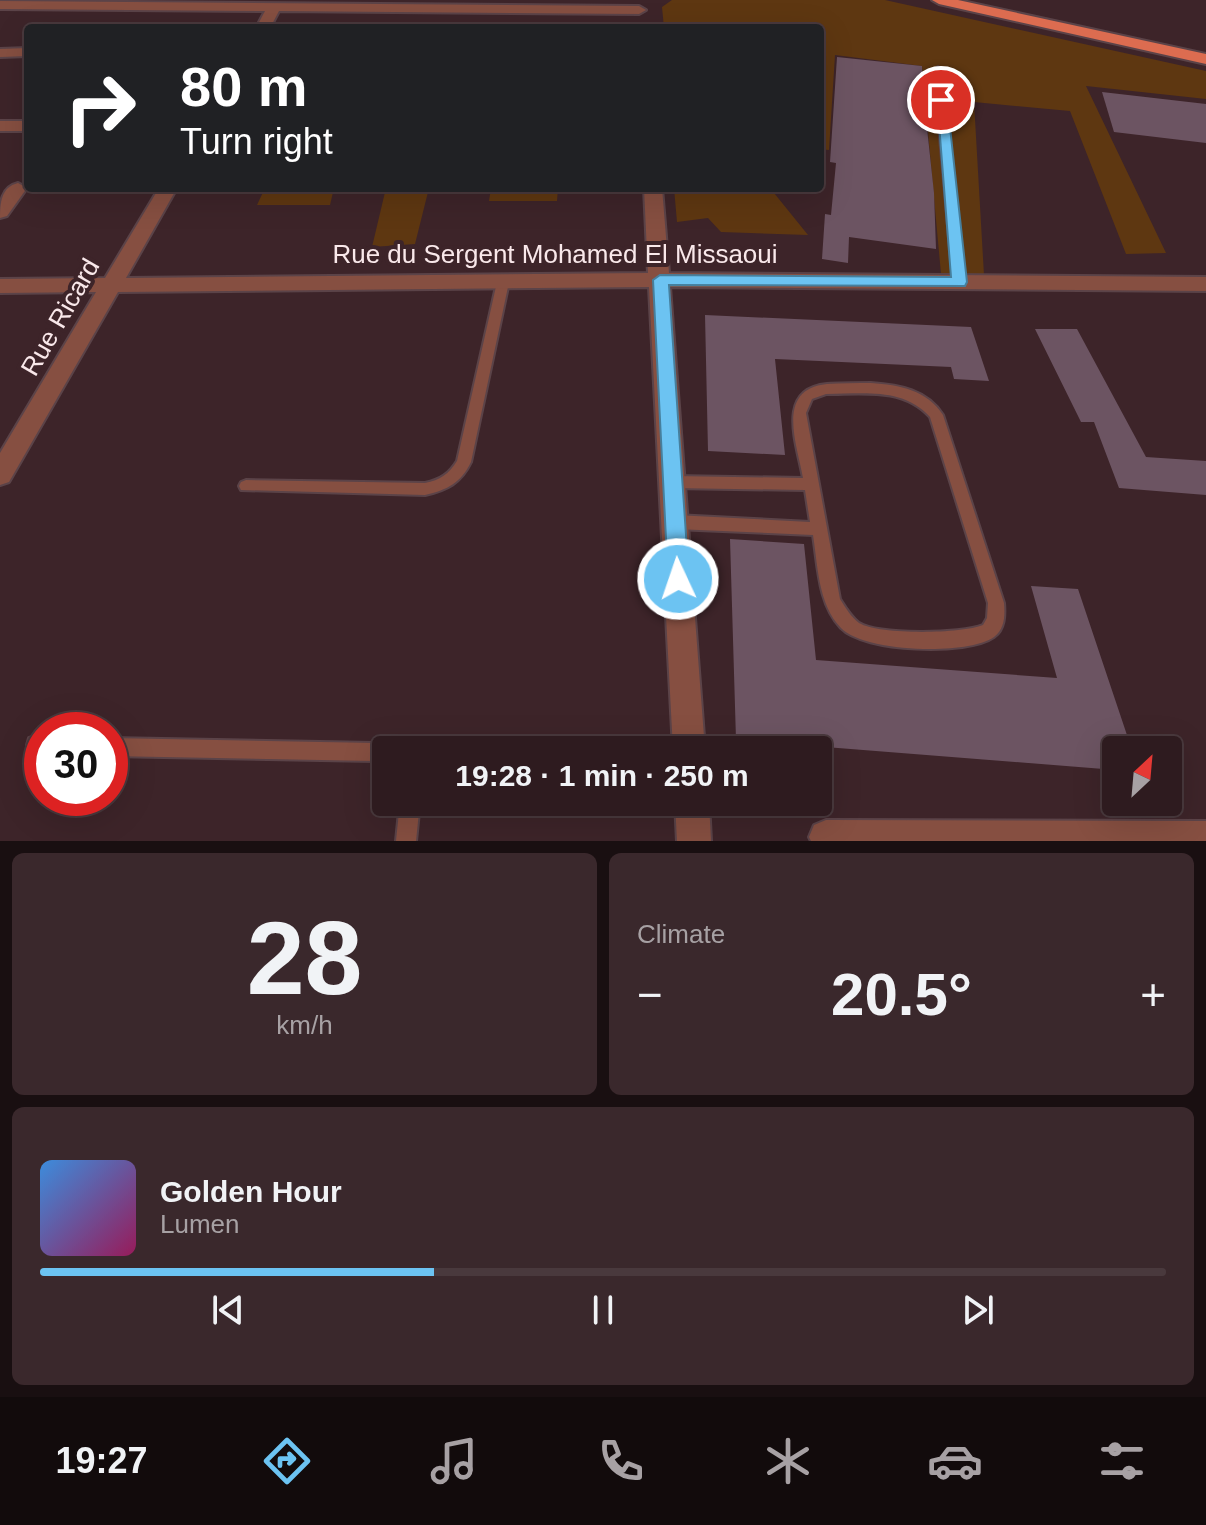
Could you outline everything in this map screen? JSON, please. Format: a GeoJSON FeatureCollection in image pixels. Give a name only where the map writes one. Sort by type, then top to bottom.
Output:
{"type":"FeatureCollection","features":[{"type":"Feature","properties":{"kind":"main road"},"geometry":{"type":"LineString","coordinates":[[939,0],[1206,59]]}},
{"type":"Feature","properties":{"kind":"main road"},"geometry":{"type":"LineString","coordinates":[[995,0],[1206,46]]}},
{"type":"Feature","properties":{"kind":"street"},"geometry":{"type":"LineString","coordinates":[[0,5],[645,5]]}},
{"type":"Feature","properties":{"kind":"street"},"geometry":{"type":"LineString","coordinates":[[265,24],[275,6]]}},
{"type":"Feature","properties":{"kind":"street"},"geometry":{"type":"LineString","coordinates":[[0,53],[24,52]]}},
{"type":"Feature","properties":{"kind":"street"},"geometry":{"type":"LineString","coordinates":[[0,126],[24,126]]}},
{"type":"Feature","properties":{"kind":"street"},"geometry":{"type":"LineString","coordinates":[[0,212],[18,188]]}},
{"type":"Feature","properties":{"kind":"street","name":"Rue Ricard"},"geometry":{"type":"LineString","coordinates":[[0,475],[166,192]]}},
{"type":"Feature","properties":{"kind":"street"},"geometry":{"type":"LineString","coordinates":[[653,192],[688,736]]}},
{"type":"Feature","properties":{"kind":"street","name":"Rue du Sergent Mohamed El Missaoui"},"geometry":{"type":"LineString","coordinates":[[0,286],[660,280],[1206,284]]}},
{"type":"Feature","properties":{"kind":"street"},"geometry":{"type":"LineString","coordinates":[[693,816],[694,841]]}},
{"type":"Feature","properties":{"kind":"street"},"geometry":{"type":"LineString","coordinates":[[826,837],[1206,838]]}},
{"type":"Feature","properties":{"kind":"lane"},"geometry":{"type":"LineString","coordinates":[[938,70],[959,282]]}},
{"type":"Feature","properties":{"kind":"lane"},"geometry":{"type":"LineString","coordinates":[[246,486],[425,489],[443,485],[457,476],[464,462],[503,282]]}},
{"type":"Feature","properties":{"kind":"lane"},"geometry":{"type":"LineString","coordinates":[[826,389],[897,390],[914,394],[928,403],[936,415],[996,603],[997,621],[987,634],[968,639],[879,637],[858,631],[841,617],[832,600],[812,484],[799,413],[801,401],[811,392],[826,389]]}},
{"type":"Feature","properties":{"kind":"lane"},"geometry":{"type":"LineString","coordinates":[[673,482],[812,484]]}},
{"type":"Feature","properties":{"kind":"lane"},"geometry":{"type":"LineString","coordinates":[[675,522],[820,529]]}},
{"type":"Feature","properties":{"kind":"lane"},"geometry":{"type":"LineString","coordinates":[[128,747],[372,752]]}},
{"type":"Feature","properties":{"kind":"lane"},"geometry":{"type":"LineString","coordinates":[[406,841],[409,816]]}},
{"type":"Feature","properties":{"kind":"shaded area"},"geometry":{"type":"Polygon","coordinates":[[[672,0],[885,0],[1206,71],[1206,99],[1086,86],[1166,253],[1126,254],[1070,111],[974,102],[984,275],[941,274],[922,66],[835,55],[829,150],[824,149],[824,24],[664,24],[662,7],[672,0]]]}},
{"type":"Feature","properties":{"kind":"shaded area"},"geometry":{"type":"Polygon","coordinates":[[[263,192],[333,192],[330,205],[257,205],[263,192]]]}},
{"type":"Feature","properties":{"kind":"shaded area"},"geometry":{"type":"Polygon","coordinates":[[[385,192],[428,192],[415,244],[372,247],[385,192]]]}},
{"type":"Feature","properties":{"kind":"shaded area"},"geometry":{"type":"Polygon","coordinates":[[[490,192],[558,192],[557,201],[489,201],[490,192]]]}},
{"type":"Feature","properties":{"kind":"shaded area"},"geometry":{"type":"Polygon","coordinates":[[[674,192],[773,192],[808,235],[721,232],[708,218],[677,222],[674,192]]]}},
{"type":"Feature","properties":{"kind":"building"},"geometry":{"type":"Polygon","coordinates":[[[837,57],[922,66],[924,128],[927,128],[934,193],[936,249],[849,237],[848,263],[822,259],[825,214],[831,215],[836,163],[830,162],[837,57]]]}},
{"type":"Feature","properties":{"kind":"building"},"geometry":{"type":"Polygon","coordinates":[[[1102,92],[1206,104],[1206,143],[1114,132],[1102,92]]]}},
{"type":"Feature","properties":{"kind":"building"},"geometry":{"type":"Polygon","coordinates":[[[705,315],[971,327],[989,381],[954,379],[951,367],[775,359],[785,455],[708,451],[705,315]]]}},
{"type":"Feature","properties":{"kind":"building"},"geometry":{"type":"Polygon","coordinates":[[[1035,329],[1077,329],[1146,457],[1206,461],[1206,495],[1119,488],[1094,422],[1081,422],[1035,329]]]}},
{"type":"Feature","properties":{"kind":"building"},"geometry":{"type":"Polygon","coordinates":[[[730,539],[804,544],[816,660],[1057,678],[1031,586],[1078,589],[1127,736],[1102,736],[1102,769],[832,748],[832,736],[736,736],[730,539]]]}},
{"type":"Feature","properties":{"kind":"route"},"geometry":{"type":"LineString","coordinates":[[678,579],[660,280],[959,282],[941,100]]}}]}
